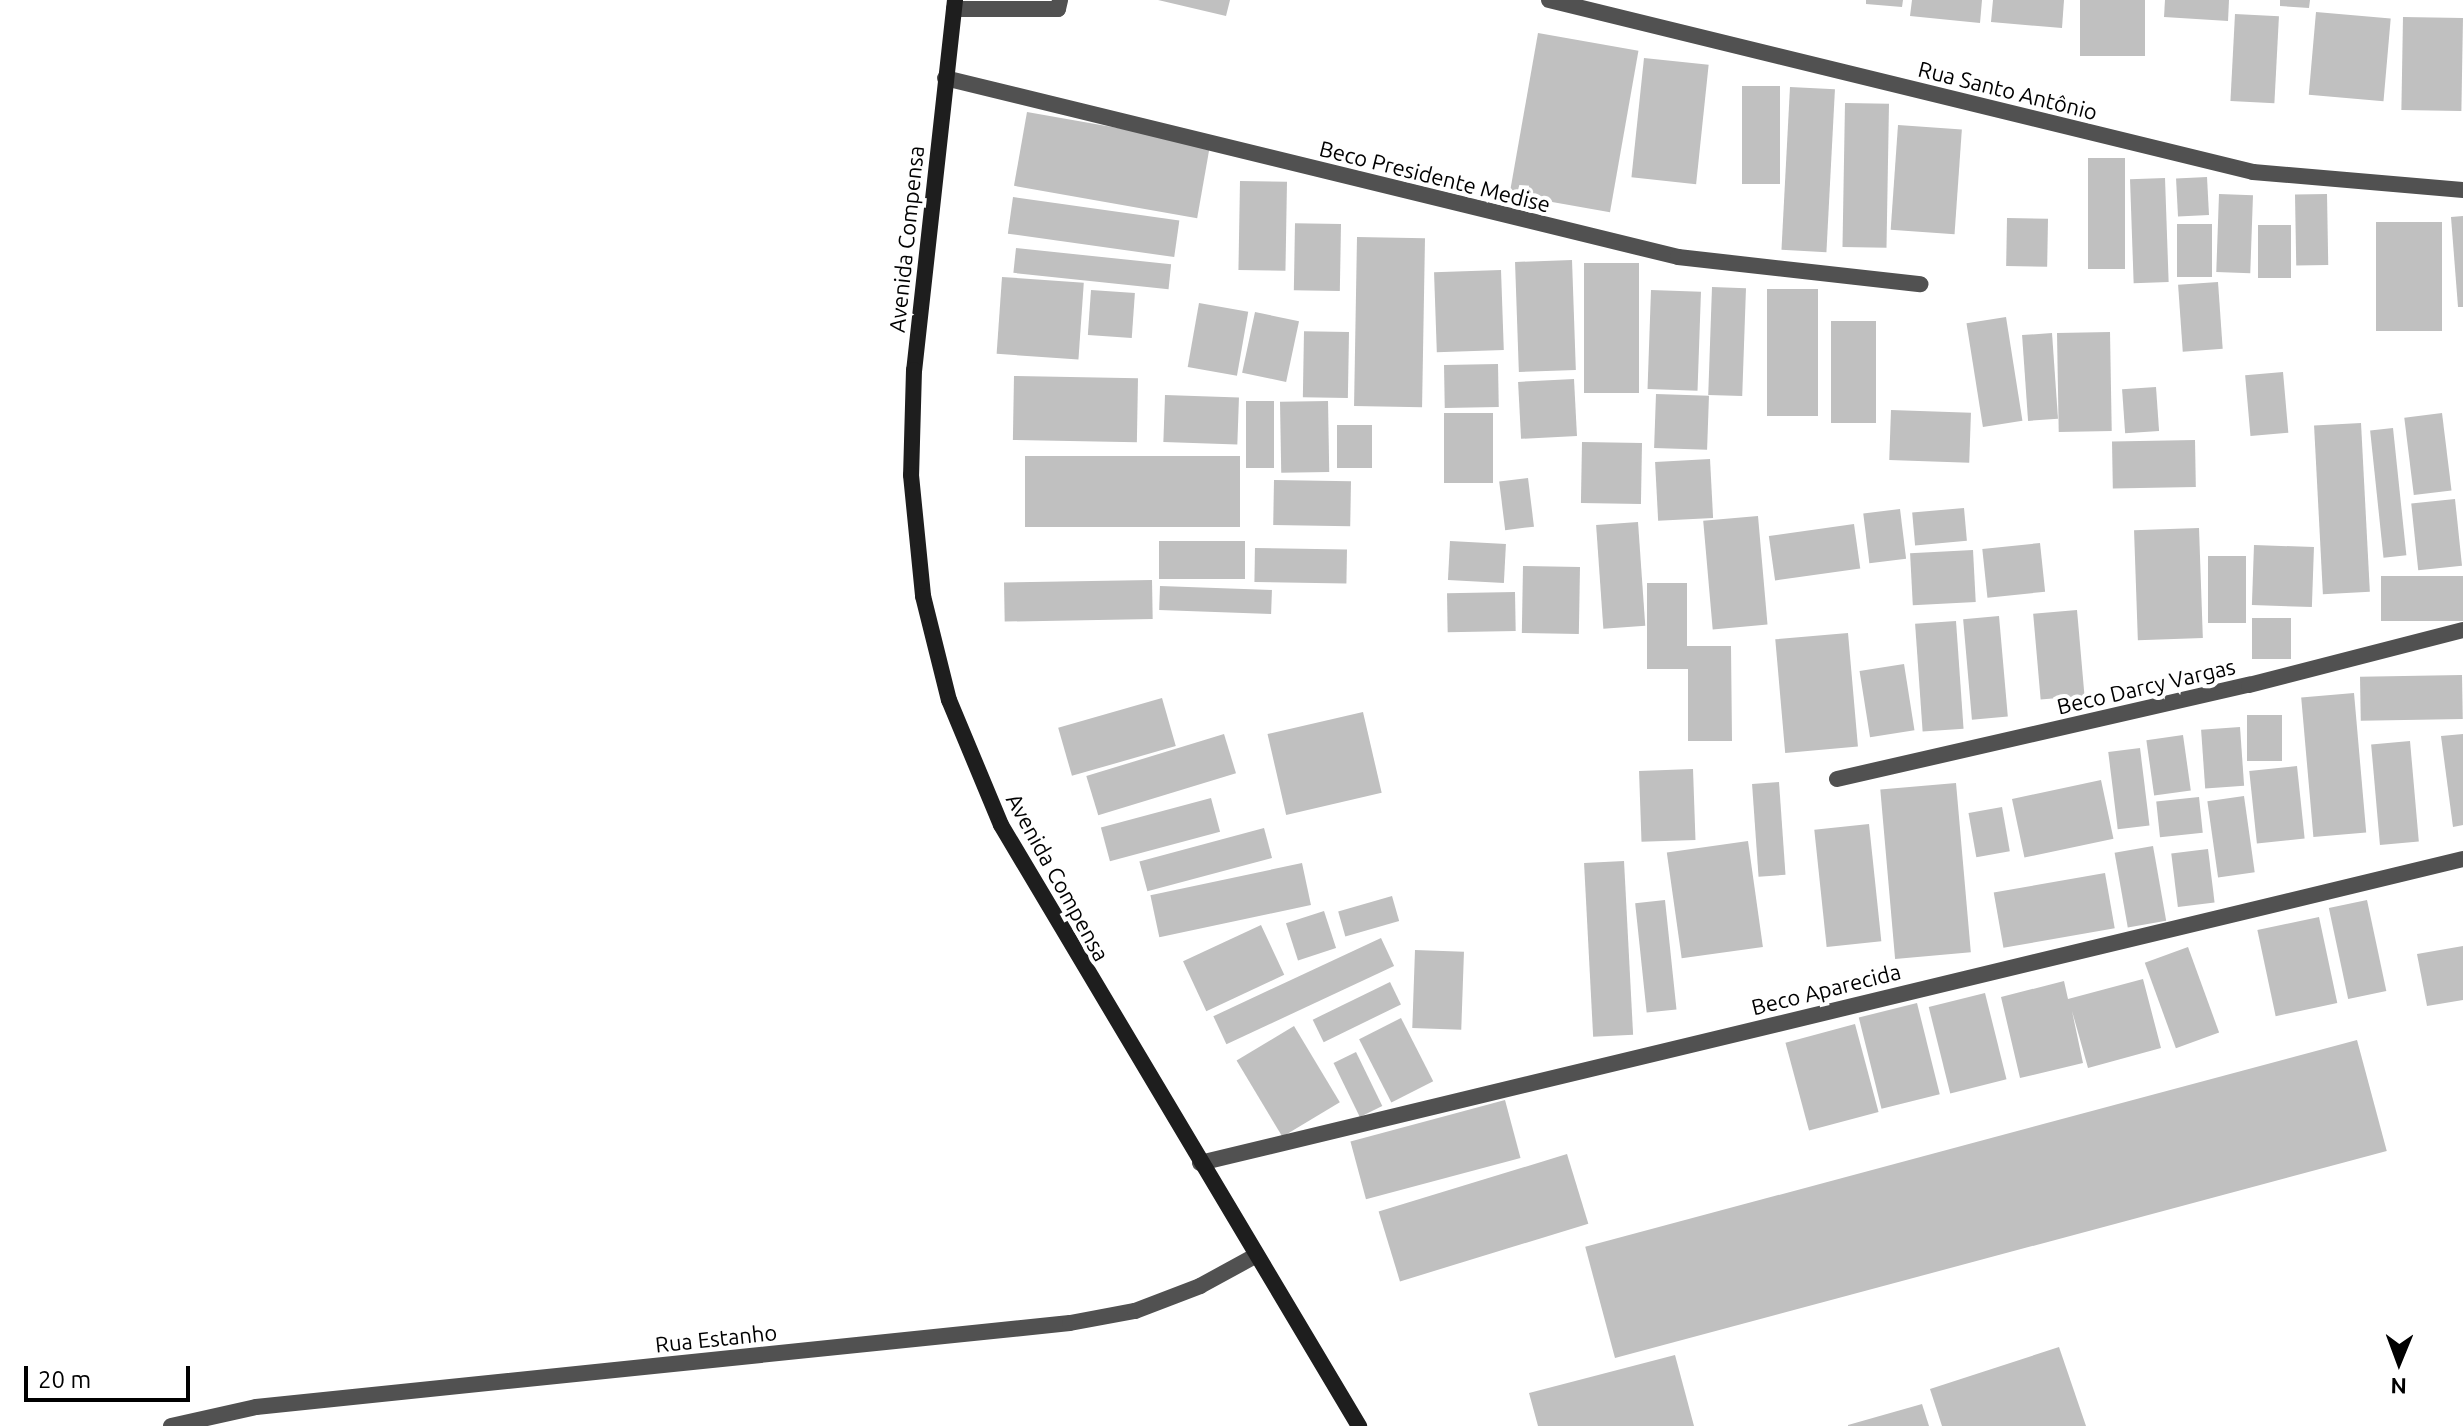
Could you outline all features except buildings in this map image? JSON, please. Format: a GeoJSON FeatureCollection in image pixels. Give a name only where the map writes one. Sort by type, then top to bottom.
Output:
{"type":"FeatureCollection","features":[{"type":"Feature","properties":{"kind":"street"},"geometry":{"type":"LineString","coordinates":[[954,4],[1058,9],[1060,0]]}},
{"type":"Feature","properties":{"kind":"street","name":"Rua Santo Antônio"},"geometry":{"type":"LineString","coordinates":[[1549,0],[2253,172],[2463,190]]}},
{"type":"Feature","properties":{"kind":"street","name":"Avenida Compensa"},"geometry":{"type":"LineString","coordinates":[[954,4],[914,370],[911,475],[923,596],[949,700],[1001,825],[1359,1426]]}},
{"type":"Feature","properties":{"kind":"street","name":"Beco Presidente Medise"},"geometry":{"type":"LineString","coordinates":[[945,78],[1678,257],[1920,284]]}},
{"type":"Feature","properties":{"kind":"street","name":"Beco Darcy Vargas"},"geometry":{"type":"LineString","coordinates":[[1837,779],[2249,685],[2463,630]]}},
{"type":"Feature","properties":{"kind":"street","name":"Beco Aparecida"},"geometry":{"type":"LineString","coordinates":[[1200,1163],[2463,859]]}},
{"type":"Feature","properties":{"kind":"street","name":"Rua Estanho"},"geometry":{"type":"LineString","coordinates":[[171,1426],[256,1407],[1070,1323],[1135,1311],[1255,1256]]}}]}
